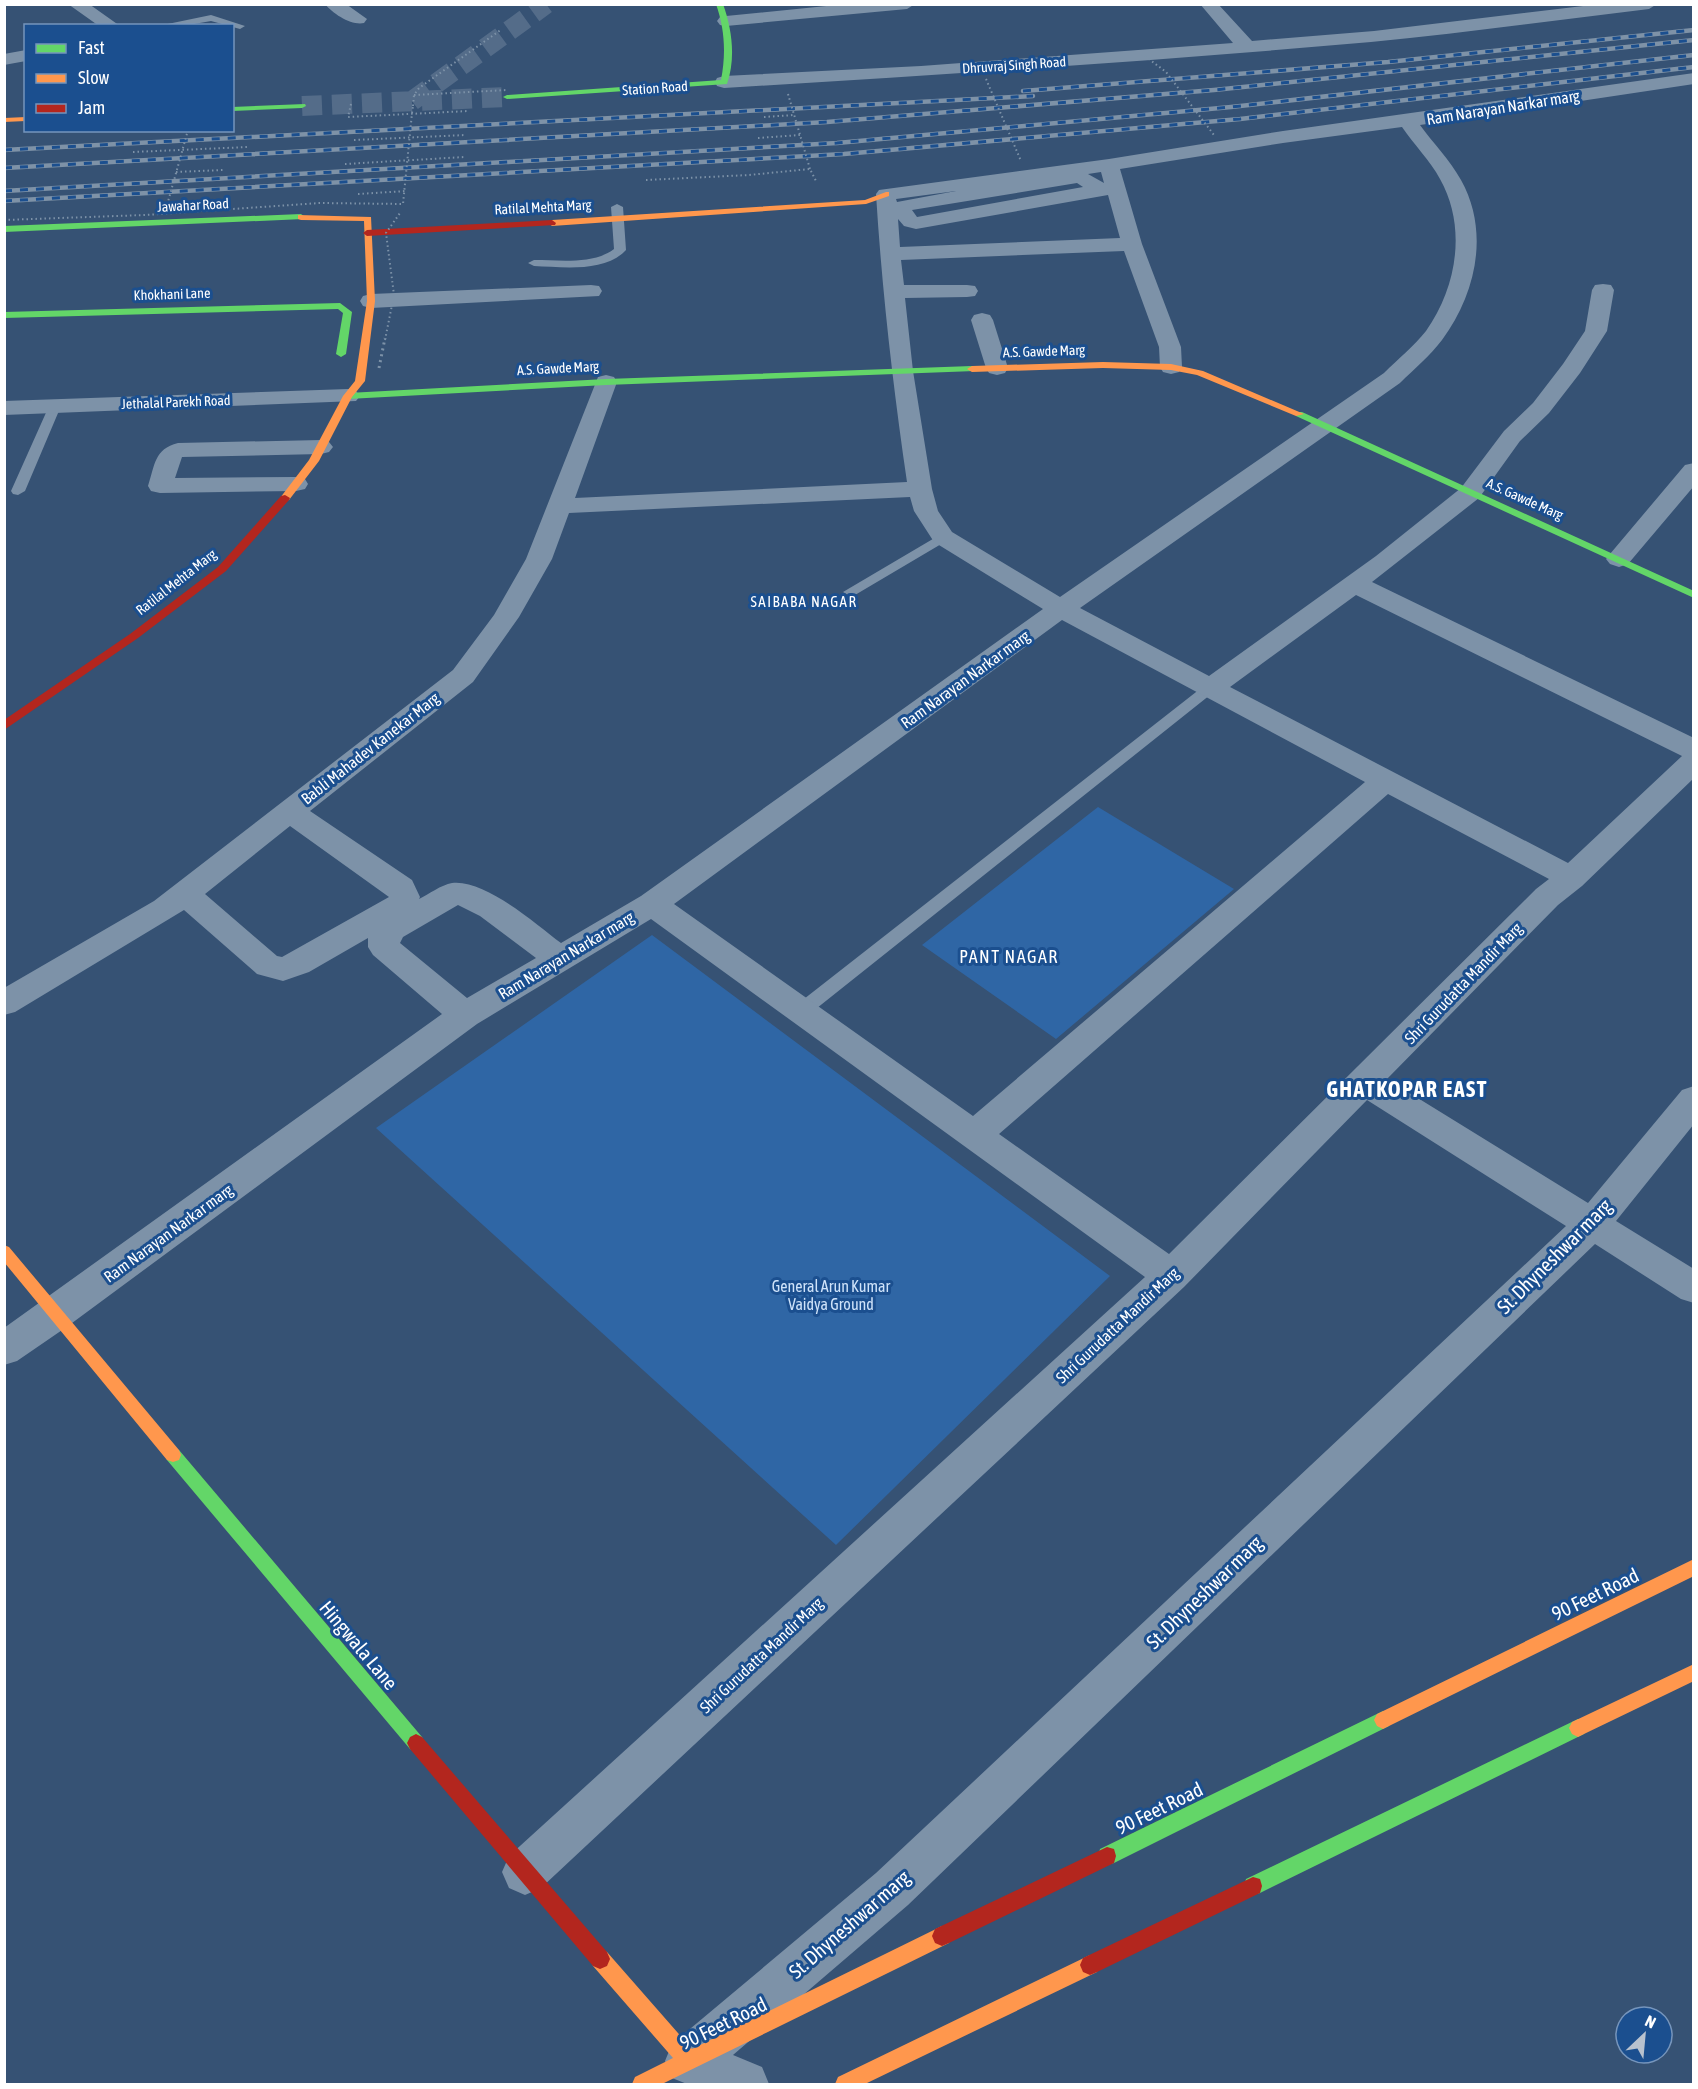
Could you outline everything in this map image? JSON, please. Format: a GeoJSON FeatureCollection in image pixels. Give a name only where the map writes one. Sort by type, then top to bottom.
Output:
{"type":"FeatureCollection","features":[{"type":"Feature","properties":{"kind":"street"},"geometry":{"type":"LineString","coordinates":[[76,4],[109,24]]}},
{"type":"Feature","properties":{"kind":"street"},"geometry":{"type":"LineString","coordinates":[[333,4],[358,19]]}},
{"type":"Feature","properties":{"kind":"street"},"geometry":{"type":"LineString","coordinates":[[719,4],[726,21],[729,61],[724,82]]}},
{"type":"Feature","properties":{"kind":"street"},"geometry":{"type":"LineString","coordinates":[[726,21],[907,4]]}},
{"type":"Feature","properties":{"kind":"street"},"geometry":{"type":"LineString","coordinates":[[1208,4],[1247,48]]}},
{"type":"Feature","properties":{"kind":"street","name":"Dhruvraj Singh Road"},"geometry":{"type":"LineString","coordinates":[[724,82],[1247,48],[1374,36],[1649,4]]}},
{"type":"Feature","properties":{"kind":"street"},"geometry":{"type":"LineString","coordinates":[[4,60],[24,55]]}},
{"type":"Feature","properties":{"kind":"street","name":"Ram Narayan Narkar marg"},"geometry":{"type":"LineString","coordinates":[[4,1349],[55,1315],[459,1010],[552,954],[652,904],[1062,609],[1392,378],[1433,336],[1453,305],[1466,263],[1467,221],[1452,181],[1407,121],[1694,78]]}},
{"type":"Feature","properties":{"kind":"street","name":"Station Road"},"geometry":{"type":"LineString","coordinates":[[507,94],[724,82]]}},
{"type":"Feature","properties":{"kind":"street"},"geometry":{"type":"LineString","coordinates":[[234,109],[302,106]]}},
{"type":"Feature","properties":{"kind":"street"},"geometry":{"type":"LineString","coordinates":[[4,120],[24,119]]}},
{"type":"Feature","properties":{"kind":"street"},"geometry":{"type":"LineString","coordinates":[[892,206],[900,208],[921,196],[1283,137],[1407,121]]}},
{"type":"Feature","properties":{"kind":"street"},"geometry":{"type":"LineString","coordinates":[[1109,165],[1132,244],[1170,347],[1171,367]]}},
{"type":"Feature","properties":{"kind":"street"},"geometry":{"type":"LineString","coordinates":[[892,206],[911,222],[919,223],[1098,192],[1102,189],[1080,177],[921,196]]}},
{"type":"Feature","properties":{"kind":"street","name":"Jawahar Road"},"geometry":{"type":"LineString","coordinates":[[4,229],[299,217],[368,226],[617,213],[863,192],[892,206]]}},
{"type":"Feature","properties":{"kind":"street"},"geometry":{"type":"LineString","coordinates":[[892,206],[890,254],[902,371],[920,489],[926,511],[943,537],[1062,609],[1571,878]]}},
{"type":"Feature","properties":{"kind":"street","name":"Ratilal Mehta Marg"},"geometry":{"type":"LineString","coordinates":[[341,382],[360,381],[371,301],[368,226]]}},
{"type":"Feature","properties":{"kind":"street"},"geometry":{"type":"LineString","coordinates":[[890,254],[1132,244]]}},
{"type":"Feature","properties":{"kind":"street"},"geometry":{"type":"LineString","coordinates":[[1210,688],[1385,561],[1470,493],[1512,435],[1541,408],[1572,368],[1596,331],[1603,290]]}},
{"type":"Feature","properties":{"kind":"street"},"geometry":{"type":"LineString","coordinates":[[371,301],[591,291]]}},
{"type":"Feature","properties":{"kind":"street"},"geometry":{"type":"LineString","coordinates":[[894,292],[967,291]]}},
{"type":"Feature","properties":{"kind":"street","name":"Ratilal Mehta Marg"},"geometry":{"type":"LineString","coordinates":[[4,726],[134,636],[222,569],[271,516],[314,461],[321,447],[341,382],[348,312],[340,306]]}},
{"type":"Feature","properties":{"kind":"street","name":"Khokhani Lane"},"geometry":{"type":"LineString","coordinates":[[4,315],[340,306]]}},
{"type":"Feature","properties":{"kind":"street"},"geometry":{"type":"LineString","coordinates":[[982,320],[997,368]]}},
{"type":"Feature","properties":{"kind":"street","name":"A.S. Gawde Marg"},"geometry":{"type":"LineString","coordinates":[[341,382],[606,382],[1104,365],[1171,367],[1200,374],[1324,425],[1694,595]]}},
{"type":"Feature","properties":{"kind":"street","name":"Jethalal Parekh Road"},"geometry":{"type":"LineString","coordinates":[[4,408],[55,406],[341,382]]}},
{"type":"Feature","properties":{"kind":"street","name":"Babli Mahadev Kanekar Marg"},"geometry":{"type":"LineString","coordinates":[[4,1003],[165,909],[464,676],[506,617],[539,559],[606,382]]}},
{"type":"Feature","properties":{"kind":"street"},"geometry":{"type":"LineString","coordinates":[[296,484],[160,486],[171,454],[177,450],[321,447]]}},
{"type":"Feature","properties":{"kind":"street"},"geometry":{"type":"LineString","coordinates":[[1619,559],[1694,470]]}},
{"type":"Feature","properties":{"kind":"street"},"geometry":{"type":"LineString","coordinates":[[559,506],[920,489]]}},
{"type":"Feature","properties":{"kind":"street"},"geometry":{"type":"LineString","coordinates":[[1353,583],[1694,750]]}},
{"type":"Feature","properties":{"kind":"street","name":"Shri Gurudatta Mandir Marg"},"geometry":{"type":"LineString","coordinates":[[525,1872],[1171,1276],[1547,897],[1571,878],[1694,761]]}},
{"type":"Feature","properties":{"kind":"street"},"geometry":{"type":"LineString","coordinates":[[974,1135],[1385,780]]}},
{"type":"Feature","properties":{"kind":"street"},"geometry":{"type":"LineString","coordinates":[[184,893],[268,966],[283,969],[298,964],[400,905],[405,897],[400,888],[289,811]]}},
{"type":"Feature","properties":{"kind":"street"},"geometry":{"type":"LineString","coordinates":[[459,1010],[384,947],[384,937],[392,929],[453,894],[461,892],[490,908],[552,954]]}},
{"type":"Feature","properties":{"kind":"street"},"geometry":{"type":"LineString","coordinates":[[652,904],[1171,1276]]}},
{"type":"Feature","properties":{"kind":"street"},"geometry":{"type":"LineString","coordinates":[[1365,1082],[1694,1288]]}},
{"type":"Feature","properties":{"kind":"street","name":"St. Dhyneshwar marg"},"geometry":{"type":"LineString","coordinates":[[690,2061],[892,1888],[1592,1224],[1694,1099]]}},
{"type":"Feature","properties":{"kind":"street","name":"Hingwala Lane"},"geometry":{"type":"LineString","coordinates":[[4,1251],[55,1315],[525,1872],[690,2061]]}},
{"type":"Feature","properties":{"kind":"street","name":"90 Feet Road"},"geometry":{"type":"LineString","coordinates":[[642,2085],[1694,1568]]}},
{"type":"Feature","properties":{"kind":"street"},"geometry":{"type":"LineString","coordinates":[[845,2085],[1694,1672]]}},
{"type":"Feature","properties":{"kind":"street"},"geometry":{"type":"LineString","coordinates":[[690,2061],[745,2085]]}},
{"type":"Feature","properties":{"kind":"lane"},"geometry":{"type":"LineString","coordinates":[[174,24],[211,18],[233,24]]}},
{"type":"Feature","properties":{"kind":"lane"},"geometry":{"type":"LineString","coordinates":[[234,24],[240,26]]}},
{"type":"Feature","properties":{"kind":"lane"},"geometry":{"type":"LineString","coordinates":[[534,264],[610,259],[620,250],[617,213]]}},
{"type":"Feature","properties":{"kind":"lane"},"geometry":{"type":"LineString","coordinates":[[18,491],[55,406]]}},
{"type":"Feature","properties":{"kind":"lane"},"geometry":{"type":"LineString","coordinates":[[850,592],[943,537]]}},
{"type":"Feature","properties":{"kind":"lane"},"geometry":{"type":"LineString","coordinates":[[801,1011],[1210,688]]}},
{"type":"Feature","properties":{"kind":"path"},"geometry":{"type":"LineString","coordinates":[[4,220],[145,215],[320,203],[403,204],[414,95],[418,88],[502,29]]}},
{"type":"Feature","properties":{"kind":"path"},"geometry":{"type":"LineString","coordinates":[[1145,56],[1166,72],[1214,135]]}},
{"type":"Feature","properties":{"kind":"path"},"geometry":{"type":"LineString","coordinates":[[986,79],[1021,160]]}},
{"type":"Feature","properties":{"kind":"path"},"geometry":{"type":"LineString","coordinates":[[414,95],[507,94]]}},
{"type":"Feature","properties":{"kind":"path"},"geometry":{"type":"LineString","coordinates":[[788,94],[814,181],[825,180]]}},
{"type":"Feature","properties":{"kind":"path"},"geometry":{"type":"LineString","coordinates":[[351,104],[348,117],[469,111]]}},
{"type":"Feature","properties":{"kind":"path"},"geometry":{"type":"LineString","coordinates":[[764,117],[794,115]]}},
{"type":"Feature","properties":{"kind":"path"},"geometry":{"type":"LineString","coordinates":[[166,209],[187,132]]}},
{"type":"Feature","properties":{"kind":"path"},"geometry":{"type":"LineString","coordinates":[[354,140],[466,135]]}},
{"type":"Feature","properties":{"kind":"path"},"geometry":{"type":"LineString","coordinates":[[758,138],[800,135]]}},
{"type":"Feature","properties":{"kind":"path"},"geometry":{"type":"LineString","coordinates":[[133,152],[248,147]]}},
{"type":"Feature","properties":{"kind":"path"},"geometry":{"type":"LineString","coordinates":[[345,164],[464,157]]}},
{"type":"Feature","properties":{"kind":"path"},"geometry":{"type":"LineString","coordinates":[[646,180],[749,175],[810,169]]}},
{"type":"Feature","properties":{"kind":"path"},"geometry":{"type":"LineString","coordinates":[[176,172],[223,170]]}},
{"type":"Feature","properties":{"kind":"path"},"geometry":{"type":"LineString","coordinates":[[353,194],[406,191]]}},
{"type":"Feature","properties":{"kind":"path"},"geometry":{"type":"LineString","coordinates":[[379,368],[394,295],[386,232],[400,213]]}},
{"type":"Feature","properties":{"kind":"green space"},"geometry":{"type":"Polygon","coordinates":[[[1098,807],[1234,889],[1056,1039],[922,945],[1098,807]]]}},
{"type":"Feature","properties":{"kind":"green space","name":"General Arun Kumar Vaidya Ground"},"geometry":{"type":"Polygon","coordinates":[[[652,935],[1110,1276],[836,1545],[376,1128],[652,935]]]}},
{"type":"Feature","properties":{"kind":"tunnel"},"geometry":{"type":"LineString","coordinates":[[412,101],[546,4]]}},
{"type":"Feature","properties":{"kind":"tunnel"},"geometry":{"type":"LineString","coordinates":[[302,106],[507,97]]}},
{"type":"Feature","properties":{"kind":"railway"},"geometry":{"type":"LineString","coordinates":[[1023,91],[1388,62],[1694,30]]}},
{"type":"Feature","properties":{"kind":"railway"},"geometry":{"type":"LineString","coordinates":[[4,168],[827,122],[1214,90],[1694,40]]}},
{"type":"Feature","properties":{"kind":"railway"},"geometry":{"type":"LineString","coordinates":[[4,191],[837,143],[1231,107],[1694,55]]}},
{"type":"Feature","properties":{"kind":"railway"},"geometry":{"type":"LineString","coordinates":[[4,201],[844,154],[1240,119],[1694,67]]}},
{"type":"Feature","properties":{"kind":"railway"},"geometry":{"type":"LineString","coordinates":[[4,150],[1033,96]]}},
{"type":"Feature","properties":{"kind":"traffic: fast"},"geometry":{"type":"LineString","coordinates":[[507,97],[724,82],[728,43],[719,4]]}},
{"type":"Feature","properties":{"kind":"traffic: fast"},"geometry":{"type":"LineString","coordinates":[[234,109],[302,106]]}},
{"type":"Feature","properties":{"kind":"traffic: fast"},"geometry":{"type":"LineString","coordinates":[[4,229],[301,217]]}},
{"type":"Feature","properties":{"kind":"traffic: fast"},"geometry":{"type":"LineString","coordinates":[[4,315],[340,306],[348,312],[341,354]]}},
{"type":"Feature","properties":{"kind":"traffic: fast"},"geometry":{"type":"LineString","coordinates":[[348,396],[606,382],[972,369]]}},
{"type":"Feature","properties":{"kind":"traffic: fast"},"geometry":{"type":"LineString","coordinates":[[1299,414],[1694,595]]}},
{"type":"Feature","properties":{"kind":"traffic: fast"},"geometry":{"type":"LineString","coordinates":[[173,1455],[416,1743]]}},
{"type":"Feature","properties":{"kind":"traffic: fast"},"geometry":{"type":"LineString","coordinates":[[1107,1856],[1383,1720]]}},
{"type":"Feature","properties":{"kind":"traffic: fast"},"geometry":{"type":"LineString","coordinates":[[1253,1886],[1578,1728]]}},
{"type":"Feature","properties":{"kind":"traffic: slow"},"geometry":{"type":"LineString","coordinates":[[4,120],[24,119]]}},
{"type":"Feature","properties":{"kind":"traffic: slow"},"geometry":{"type":"LineString","coordinates":[[552,223],[866,202],[886,194]]}},
{"type":"Feature","properties":{"kind":"traffic: slow"},"geometry":{"type":"LineString","coordinates":[[285,498],[314,461],[348,396],[360,381],[371,301],[368,219],[301,217]]}},
{"type":"Feature","properties":{"kind":"traffic: slow"},"geometry":{"type":"LineString","coordinates":[[972,369],[1103,365],[1171,367],[1200,373],[1299,414]]}},
{"type":"Feature","properties":{"kind":"traffic: slow"},"geometry":{"type":"LineString","coordinates":[[4,1251],[173,1455]]}},
{"type":"Feature","properties":{"kind":"traffic: slow"},"geometry":{"type":"LineString","coordinates":[[1383,1720],[1694,1567]]}},
{"type":"Feature","properties":{"kind":"traffic: slow"},"geometry":{"type":"LineString","coordinates":[[1578,1728],[1694,1672]]}},
{"type":"Feature","properties":{"kind":"traffic: slow"},"geometry":{"type":"LineString","coordinates":[[642,2084],[942,1936]]}},
{"type":"Feature","properties":{"kind":"traffic: slow"},"geometry":{"type":"LineString","coordinates":[[600,1959],[689,2061]]}},
{"type":"Feature","properties":{"kind":"traffic: slow"},"geometry":{"type":"LineString","coordinates":[[845,2084],[1090,1965]]}},
{"type":"Feature","properties":{"kind":"traffic: jam"},"geometry":{"type":"LineString","coordinates":[[367,233],[552,223]]}},
{"type":"Feature","properties":{"kind":"traffic: jam"},"geometry":{"type":"LineString","coordinates":[[4,726],[134,636],[222,569],[285,498]]}},
{"type":"Feature","properties":{"kind":"traffic: jam"},"geometry":{"type":"LineString","coordinates":[[416,1743],[600,1959]]}},
{"type":"Feature","properties":{"kind":"traffic: jam"},"geometry":{"type":"LineString","coordinates":[[942,1936],[1107,1856]]}},
{"type":"Feature","properties":{"kind":"traffic: jam"},"geometry":{"type":"LineString","coordinates":[[1090,1965],[1253,1886]]}},
{"type":"Feature","properties":{"kind":"district","name":"SAIBABA NAGAR"},"geometry":{"type":"Point","coordinates":[804,601]}},
{"type":"Feature","properties":{"kind":"district","name":"PANT NAGAR"},"geometry":{"type":"Point","coordinates":[1009,956]}},
{"type":"Feature","properties":{"kind":"district","name":"GHATKOPAR EAST"},"geometry":{"type":"Point","coordinates":[1407,1089]}}]}
